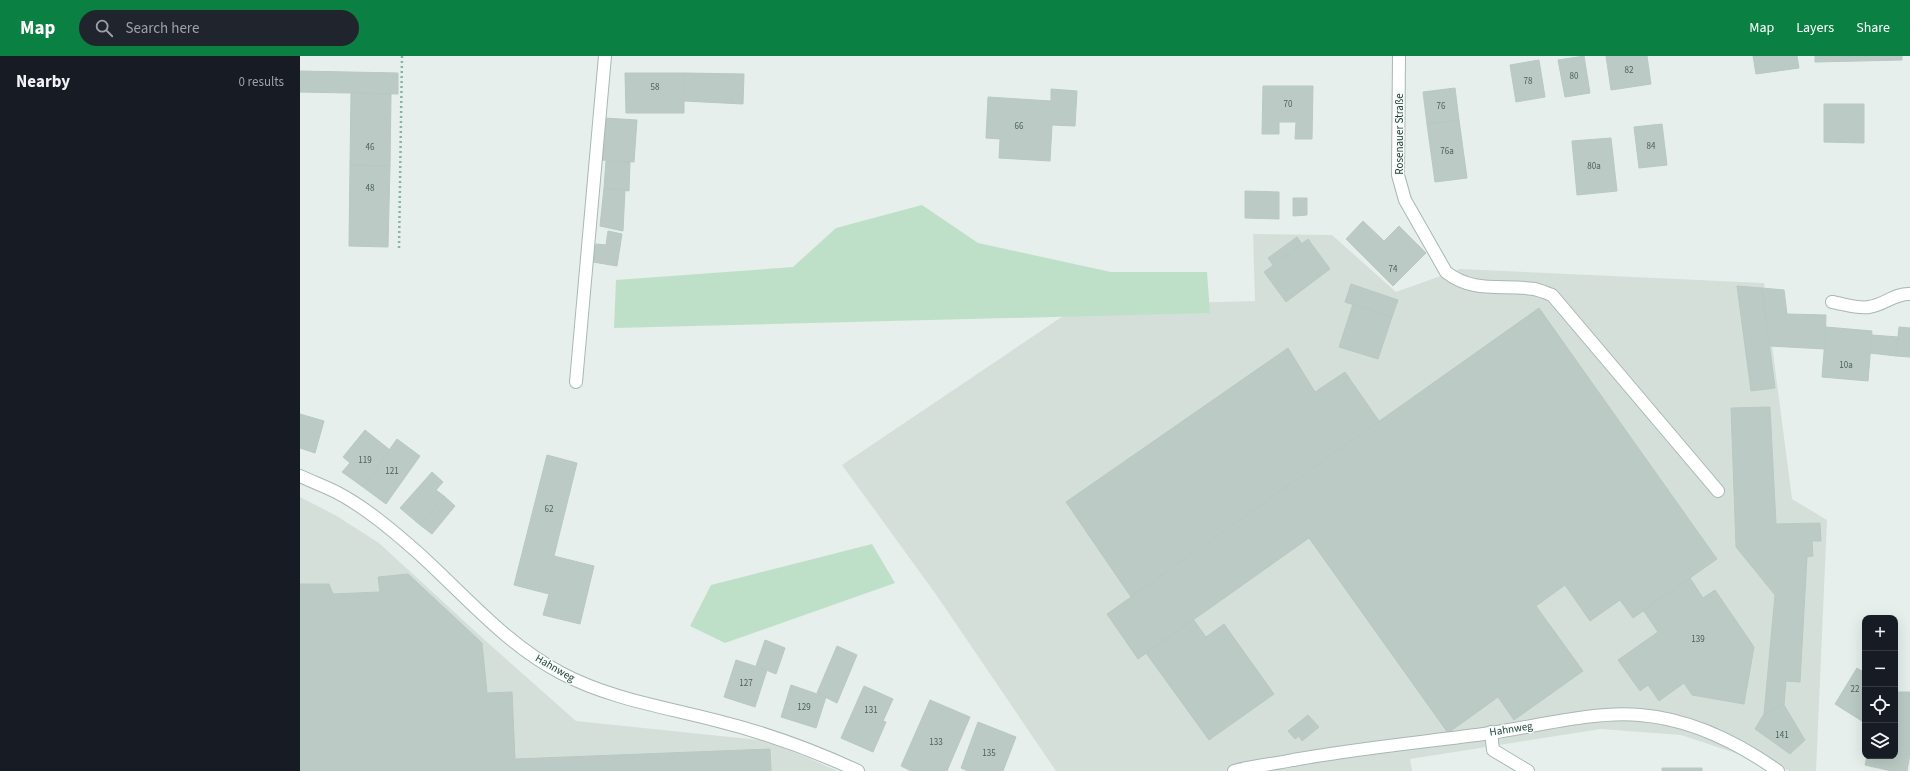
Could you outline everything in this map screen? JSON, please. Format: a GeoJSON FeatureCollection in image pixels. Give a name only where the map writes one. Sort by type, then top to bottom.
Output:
{"type":"FeatureCollection","features":[{"type":"Feature","properties":{"kind":"street"},"geometry":{"type":"LineString","coordinates":[[576,382],[605,56]]}},
{"type":"Feature","properties":{"kind":"street","name":"Rosenauer Straße"},"geometry":{"type":"LineString","coordinates":[[1399,56],[1398,175],[1405,200],[1446,272],[1457,281],[1473,286],[1535,289],[1552,295],[1718,491]]}},
{"type":"Feature","properties":{"kind":"street"},"geometry":{"type":"LineString","coordinates":[[1832,302],[1868,307],[1886,302],[1901,293],[1910,294]]}},
{"type":"Feature","properties":{"kind":"street","name":"Hahnweg"},"geometry":{"type":"LineString","coordinates":[[300,476],[339,494],[380,520],[416,551],[483,616],[534,656],[561,673],[591,687],[631,700],[758,732],[820,754],[858,771]]}},
{"type":"Feature","properties":{"kind":"street","name":"Hahnweg"},"geometry":{"type":"LineString","coordinates":[[1234,771],[1329,754],[1601,716],[1640,715],[1681,722],[1720,735],[1753,753],[1778,771]]}},
{"type":"Feature","properties":{"kind":"street"},"geometry":{"type":"LineString","coordinates":[[1491,732],[1493,750],[1528,771]]}},
{"type":"Feature","properties":{"kind":"path"},"geometry":{"type":"LineString","coordinates":[[399,248],[402,56]]}},
{"type":"Feature","properties":{"kind":"shaded area"},"geometry":{"type":"Polygon","coordinates":[[[1253,234],[1332,235],[1396,292],[1460,269],[1764,283],[1792,499],[1827,520],[1816,771],[1790,771],[1681,735],[1601,729],[1410,759],[1412,771],[1056,771],[935,593],[842,465],[1078,306],[1255,301],[1253,234]]]}},
{"type":"Feature","properties":{"kind":"shaded area"},"geometry":{"type":"Polygon","coordinates":[[[300,497],[335,515],[379,543],[576,721],[769,741],[838,771],[300,771],[300,497]]]}},
{"type":"Feature","properties":{"kind":"green space"},"geometry":{"type":"Polygon","coordinates":[[[922,205],[978,243],[1111,272],[1207,272],[1210,313],[614,328],[616,280],[793,267],[836,228],[922,205]]]}},
{"type":"Feature","properties":{"kind":"green space"},"geometry":{"type":"Polygon","coordinates":[[[872,544],[895,583],[725,643],[690,626],[711,585],[872,544]]]}},
{"type":"Feature","properties":{"kind":"building"},"geometry":{"type":"Polygon","coordinates":[[[1584,56],[1590,93],[1565,97],[1558,60],[1584,56]]]}},
{"type":"Feature","properties":{"kind":"building"},"geometry":{"type":"Polygon","coordinates":[[[1606,56],[1647,56],[1651,84],[1611,90],[1606,56]]]}},
{"type":"Feature","properties":{"kind":"building"},"geometry":{"type":"Polygon","coordinates":[[[1753,56],[1797,56],[1799,68],[1756,74],[1753,56]]]}},
{"type":"Feature","properties":{"kind":"building"},"geometry":{"type":"Polygon","coordinates":[[[1815,56],[1859,56],[1859,61],[1815,62],[1815,56]]]}},
{"type":"Feature","properties":{"kind":"building"},"geometry":{"type":"Polygon","coordinates":[[[1859,56],[1902,56],[1902,60],[1859,61],[1859,56]]]}},
{"type":"Feature","properties":{"kind":"building"},"geometry":{"type":"Polygon","coordinates":[[[1539,60],[1545,97],[1516,102],[1510,65],[1539,60]]]}},
{"type":"Feature","properties":{"kind":"building"},"geometry":{"type":"Polygon","coordinates":[[[300,71],[398,73],[398,94],[300,92],[300,71]]]}},
{"type":"Feature","properties":{"kind":"building"},"geometry":{"type":"Polygon","coordinates":[[[625,73],[684,73],[684,113],[626,113],[625,73]]]}},
{"type":"Feature","properties":{"kind":"building"},"geometry":{"type":"Polygon","coordinates":[[[684,73],[744,74],[743,104],[684,101],[684,73]]]}},
{"type":"Feature","properties":{"kind":"building"},"geometry":{"type":"Polygon","coordinates":[[[1263,86],[1313,86],[1312,139],[1295,139],[1296,122],[1279,122],[1279,134],[1262,134],[1263,86]]]}},
{"type":"Feature","properties":{"kind":"building"},"geometry":{"type":"Polygon","coordinates":[[[1455,88],[1459,120],[1427,124],[1423,92],[1455,88]]]}},
{"type":"Feature","properties":{"kind":"building"},"geometry":{"type":"Polygon","coordinates":[[[1051,89],[1077,91],[1075,126],[1052,125],[1050,161],[999,158],[1000,139],[986,138],[988,97],[1051,101],[1051,89]]]}},
{"type":"Feature","properties":{"kind":"building"},"geometry":{"type":"Polygon","coordinates":[[[351,93],[391,94],[390,166],[350,165],[351,93]]]}},
{"type":"Feature","properties":{"kind":"building"},"geometry":{"type":"Polygon","coordinates":[[[1824,104],[1864,104],[1864,143],[1824,142],[1824,104]]]}},
{"type":"Feature","properties":{"kind":"building"},"geometry":{"type":"Polygon","coordinates":[[[604,118],[637,120],[634,162],[601,160],[604,118]]]}},
{"type":"Feature","properties":{"kind":"building"},"geometry":{"type":"Polygon","coordinates":[[[1459,120],[1467,178],[1435,182],[1427,124],[1459,120]]]}},
{"type":"Feature","properties":{"kind":"building"},"geometry":{"type":"Polygon","coordinates":[[[1662,124],[1667,165],[1639,168],[1634,127],[1662,124]]]}},
{"type":"Feature","properties":{"kind":"building"},"geometry":{"type":"Polygon","coordinates":[[[1611,138],[1617,191],[1577,195],[1572,141],[1611,138]]]}},
{"type":"Feature","properties":{"kind":"building"},"geometry":{"type":"Polygon","coordinates":[[[606,161],[630,162],[629,191],[604,188],[606,161]]]}},
{"type":"Feature","properties":{"kind":"building"},"geometry":{"type":"Polygon","coordinates":[[[350,165],[390,166],[388,247],[349,246],[350,165]]]}},
{"type":"Feature","properties":{"kind":"building"},"geometry":{"type":"Polygon","coordinates":[[[604,188],[625,190],[623,231],[600,226],[604,188]]]}},
{"type":"Feature","properties":{"kind":"building"},"geometry":{"type":"Polygon","coordinates":[[[1245,191],[1279,192],[1279,219],[1245,218],[1245,191]]]}},
{"type":"Feature","properties":{"kind":"building"},"geometry":{"type":"Polygon","coordinates":[[[1293,198],[1307,198],[1307,215],[1293,216],[1293,198]]]}},
{"type":"Feature","properties":{"kind":"building"},"geometry":{"type":"Polygon","coordinates":[[[1363,221],[1384,241],[1399,226],[1426,253],[1393,286],[1346,239],[1363,221]]]}},
{"type":"Feature","properties":{"kind":"building"},"geometry":{"type":"Polygon","coordinates":[[[608,231],[622,234],[617,266],[593,262],[596,244],[606,245],[608,231]]]}},
{"type":"Feature","properties":{"kind":"building"},"geometry":{"type":"Polygon","coordinates":[[[1297,237],[1302,244],[1273,265],[1268,258],[1297,237]]]}},
{"type":"Feature","properties":{"kind":"building"},"geometry":{"type":"Polygon","coordinates":[[[1308,239],[1330,269],[1286,302],[1264,272],[1308,239]]]}},
{"type":"Feature","properties":{"kind":"building"},"geometry":{"type":"Polygon","coordinates":[[[1351,284],[1398,300],[1392,317],[1345,302],[1351,284]]]}},
{"type":"Feature","properties":{"kind":"building"},"geometry":{"type":"Polygon","coordinates":[[[1737,286],[1762,288],[1775,388],[1751,391],[1737,286]]]}},
{"type":"Feature","properties":{"kind":"building"},"geometry":{"type":"Polygon","coordinates":[[[1762,288],[1784,290],[1787,314],[1826,315],[1825,349],[1769,346],[1762,288]]]}},
{"type":"Feature","properties":{"kind":"building"},"geometry":{"type":"Polygon","coordinates":[[[1353,304],[1392,317],[1378,359],[1339,347],[1353,304]]]}},
{"type":"Feature","properties":{"kind":"building"},"geometry":{"type":"Polygon","coordinates":[[[1539,308],[1717,559],[1633,618],[1620,600],[1590,621],[1565,585],[1536,606],[1583,671],[1514,720],[1498,697],[1448,733],[1309,538],[1138,659],[1107,614],[1539,308]]]}},
{"type":"Feature","properties":{"kind":"building"},"geometry":{"type":"Polygon","coordinates":[[[1826,327],[1872,331],[1868,381],[1822,377],[1826,327]]]}},
{"type":"Feature","properties":{"kind":"building"},"geometry":{"type":"Polygon","coordinates":[[[1899,327],[1910,328],[1910,357],[1896,356],[1899,327]]]}},
{"type":"Feature","properties":{"kind":"building"},"geometry":{"type":"Polygon","coordinates":[[[1872,335],[1898,337],[1896,356],[1870,353],[1872,335]]]}},
{"type":"Feature","properties":{"kind":"building"},"geometry":{"type":"Polygon","coordinates":[[[1288,348],[1315,392],[1345,372],[1379,421],[1131,597],[1066,502],[1288,348]]]}},
{"type":"Feature","properties":{"kind":"building"},"geometry":{"type":"Polygon","coordinates":[[[1770,407],[1776,524],[1820,523],[1821,541],[1812,541],[1813,556],[1807,557],[1800,682],[1786,681],[1784,705],[1764,714],[1775,595],[1736,547],[1731,408],[1770,407]]]}},
{"type":"Feature","properties":{"kind":"building"},"geometry":{"type":"Polygon","coordinates":[[[300,414],[324,421],[315,453],[300,448],[300,414]]]}},
{"type":"Feature","properties":{"kind":"building"},"geometry":{"type":"Polygon","coordinates":[[[365,430],[390,450],[363,487],[342,472],[350,463],[343,457],[365,430]]]}},
{"type":"Feature","properties":{"kind":"building"},"geometry":{"type":"Polygon","coordinates":[[[397,439],[420,456],[386,504],[363,487],[397,439]]]}},
{"type":"Feature","properties":{"kind":"building"},"geometry":{"type":"Polygon","coordinates":[[[547,455],[577,463],[554,556],[594,566],[580,624],[543,615],[549,594],[514,585],[547,455]]]}},
{"type":"Feature","properties":{"kind":"building"},"geometry":{"type":"Polygon","coordinates":[[[432,472],[443,482],[436,490],[444,496],[420,525],[400,508],[432,472]]]}},
{"type":"Feature","properties":{"kind":"building"},"geometry":{"type":"Polygon","coordinates":[[[444,496],[455,506],[432,534],[420,525],[444,496]]]}},
{"type":"Feature","properties":{"kind":"building"},"geometry":{"type":"Polygon","coordinates":[[[408,574],[482,643],[487,693],[512,692],[515,759],[770,749],[771,771],[300,771],[300,584],[329,584],[333,594],[380,592],[378,577],[408,574]]]}},
{"type":"Feature","properties":{"kind":"building"},"geometry":{"type":"Polygon","coordinates":[[[1690,578],[1703,598],[1715,590],[1754,647],[1744,704],[1692,695],[1684,683],[1659,701],[1648,685],[1640,691],[1618,660],[1658,632],[1643,610],[1690,578]]]}},
{"type":"Feature","properties":{"kind":"building"},"geometry":{"type":"Polygon","coordinates":[[[1193,619],[1206,637],[1224,624],[1274,694],[1209,740],[1146,653],[1193,619]]]}},
{"type":"Feature","properties":{"kind":"building"},"geometry":{"type":"Polygon","coordinates":[[[765,640],[785,648],[776,674],[756,666],[765,640]]]}},
{"type":"Feature","properties":{"kind":"building"},"geometry":{"type":"Polygon","coordinates":[[[837,646],[857,655],[837,703],[817,693],[837,646]]]}},
{"type":"Feature","properties":{"kind":"building"},"geometry":{"type":"Polygon","coordinates":[[[736,660],[767,670],[755,707],[724,697],[736,660]]]}},
{"type":"Feature","properties":{"kind":"building"},"geometry":{"type":"Polygon","coordinates":[[[1857,668],[1862,671],[1862,721],[1835,704],[1857,668]]]}},
{"type":"Feature","properties":{"kind":"building"},"geometry":{"type":"Polygon","coordinates":[[[791,685],[826,697],[816,728],[781,717],[791,685]]]}},
{"type":"Feature","properties":{"kind":"building"},"geometry":{"type":"Polygon","coordinates":[[[864,686],[893,699],[883,721],[886,722],[873,752],[841,738],[864,686]]]}},
{"type":"Feature","properties":{"kind":"building"},"geometry":{"type":"Polygon","coordinates":[[[1898,692],[1910,692],[1910,754],[1907,771],[1892,771],[1865,765],[1866,759],[1898,759],[1898,692]]]}},
{"type":"Feature","properties":{"kind":"building"},"geometry":{"type":"Polygon","coordinates":[[[930,700],[970,717],[947,771],[911,771],[901,766],[930,700]]]}},
{"type":"Feature","properties":{"kind":"building"},"geometry":{"type":"Polygon","coordinates":[[[1784,705],[1805,740],[1790,754],[1755,729],[1764,714],[1784,705]]]}},
{"type":"Feature","properties":{"kind":"building"},"geometry":{"type":"Polygon","coordinates":[[[1308,715],[1319,727],[1302,741],[1299,736],[1295,739],[1288,731],[1308,715]]]}},
{"type":"Feature","properties":{"kind":"building"},"geometry":{"type":"Polygon","coordinates":[[[978,722],[1016,737],[1003,771],[968,771],[961,768],[978,722]]]}},
{"type":"Feature","properties":{"kind":"building"},"geometry":{"type":"Polygon","coordinates":[[[1662,768],[1702,768],[1702,771],[1662,771],[1662,768]]]}}]}
